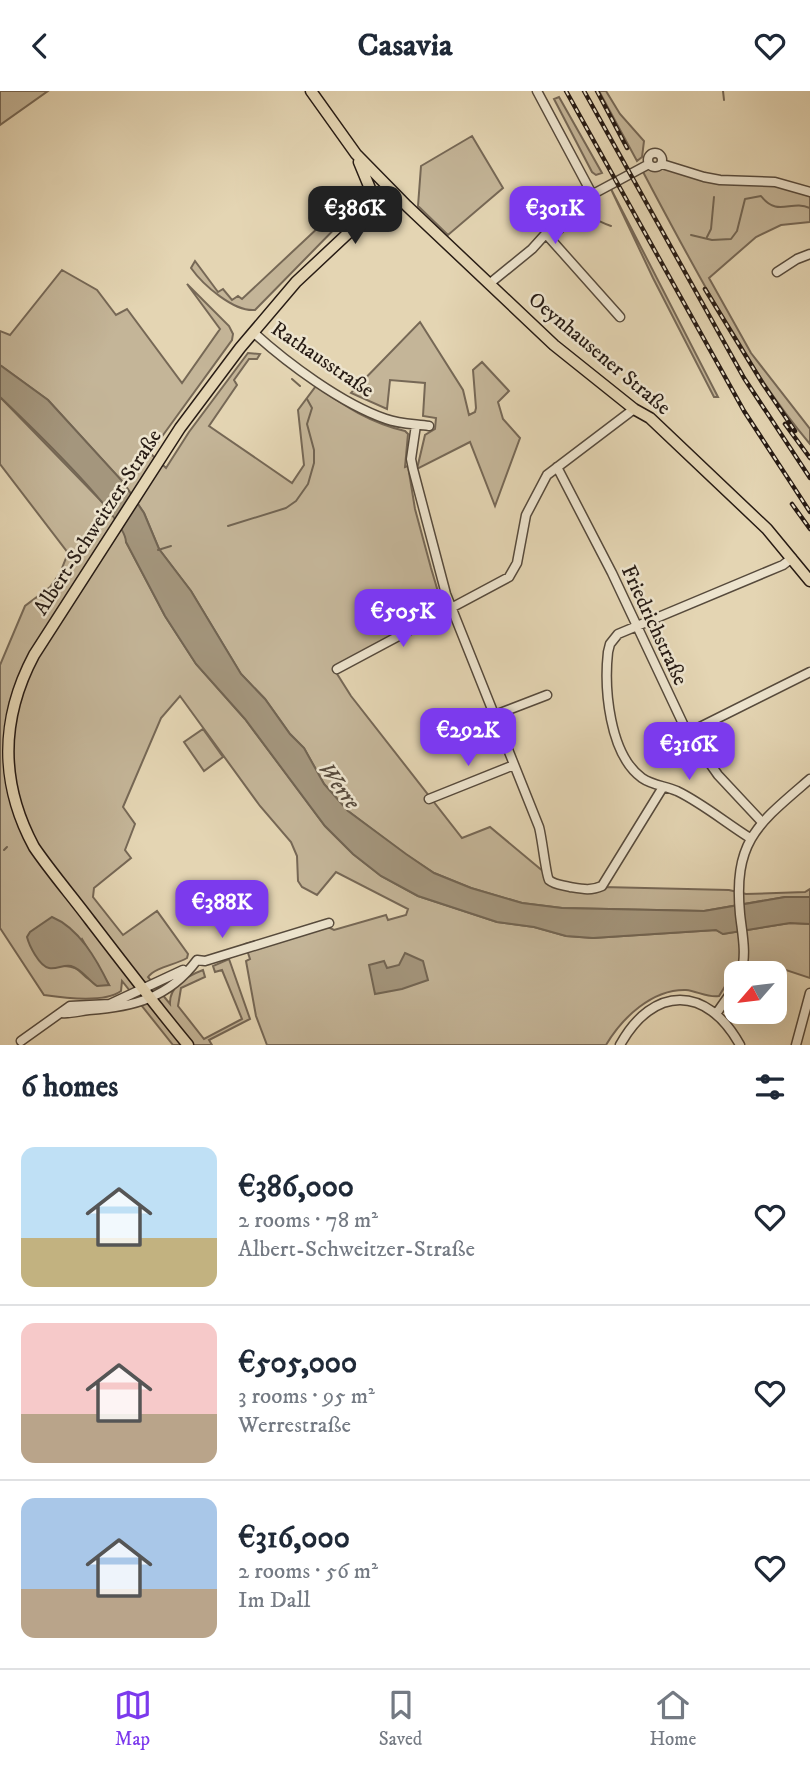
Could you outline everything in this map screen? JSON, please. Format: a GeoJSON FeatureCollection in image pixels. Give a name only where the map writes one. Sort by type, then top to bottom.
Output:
{"type":"FeatureCollection","features":[{"type":"Feature","properties":{"kind":"main road","name":"Oeynhausener Straße"},"geometry":{"type":"LineString","coordinates":[[311,91],[356,154],[392,192],[562,351],[634,409],[650,418],[767,529],[810,581]]}},
{"type":"Feature","properties":{"kind":"main road"},"geometry":{"type":"LineString","coordinates":[[356,154],[371,191],[367,214]]}},
{"type":"Feature","properties":{"kind":"main road","name":"Albert-Schweitzer-Straße"},"geometry":{"type":"LineString","coordinates":[[188,1045],[141,988],[34,847],[23,827],[11,795],[6,753],[11,711],[23,675],[52,626],[203,396],[296,282],[392,192]]}},
{"type":"Feature","properties":{"kind":"street"},"geometry":{"type":"LineString","coordinates":[[537,91],[592,194]]}},
{"type":"Feature","properties":{"kind":"street"},"geometry":{"type":"LineString","coordinates":[[489,284],[547,234],[560,218],[592,194],[649,164],[649,157],[654,153],[661,156],[662,164],[704,177],[775,182],[810,192]]}},
{"type":"Feature","properties":{"kind":"street"},"geometry":{"type":"LineString","coordinates":[[547,234],[620,317]]}},
{"type":"Feature","properties":{"kind":"street"},"geometry":{"type":"LineString","coordinates":[[777,272],[810,254]]}},
{"type":"Feature","properties":{"kind":"street","name":"Rathausstraße"},"geometry":{"type":"LineString","coordinates":[[253,332],[293,364],[347,401],[389,420],[429,426]]}},
{"type":"Feature","properties":{"kind":"street"},"geometry":{"type":"LineString","coordinates":[[337,669],[509,577],[517,563],[526,515],[542,482],[557,467],[634,409]]}},
{"type":"Feature","properties":{"kind":"street"},"geometry":{"type":"LineString","coordinates":[[416,425],[411,459],[452,607],[539,827],[544,847],[545,873],[549,880],[591,890],[602,886],[663,787]]}},
{"type":"Feature","properties":{"kind":"street","name":"Friedrichstraße"},"geometry":{"type":"LineString","coordinates":[[557,467],[612,573],[688,733],[718,775],[761,821]]}},
{"type":"Feature","properties":{"kind":"street"},"geometry":{"type":"LineString","coordinates":[[750,838],[678,792],[641,777],[632,769],[610,721],[608,652],[610,644],[618,634],[783,565],[792,558]]}},
{"type":"Feature","properties":{"kind":"street"},"geometry":{"type":"LineString","coordinates":[[688,733],[810,672]]}},
{"type":"Feature","properties":{"kind":"street"},"geometry":{"type":"LineString","coordinates":[[495,715],[547,695]]}},
{"type":"Feature","properties":{"kind":"street"},"geometry":{"type":"LineString","coordinates":[[429,799],[514,765]]}},
{"type":"Feature","properties":{"kind":"street"},"geometry":{"type":"LineString","coordinates":[[742,961],[744,948],[738,879],[750,838],[761,821],[810,779]]}},
{"type":"Feature","properties":{"kind":"street"},"geometry":{"type":"LineString","coordinates":[[62,1013],[121,1008],[150,999],[197,960],[205,961],[329,923]]}},
{"type":"Feature","properties":{"kind":"street"},"geometry":{"type":"LineString","coordinates":[[21,1041],[75,1004],[110,1004],[192,966]]}},
{"type":"Feature","properties":{"kind":"street"},"geometry":{"type":"LineString","coordinates":[[796,1045],[807,1015],[810,993]]}},
{"type":"Feature","properties":{"kind":"street"},"geometry":{"type":"LineString","coordinates":[[620,1045],[640,1015],[663,1002],[691,1002],[707,1007],[725,1022],[740,1045]]}},
{"type":"Feature","properties":{"kind":"street"},"geometry":{"type":"LineString","coordinates":[[716,1014],[724,1003]]}},
{"type":"Feature","properties":{"kind":"shaded area"},"geometry":{"type":"Polygon","coordinates":[[[0,91],[48,91],[0,125],[0,91]]]}},
{"type":"Feature","properties":{"kind":"shaded area"},"geometry":{"type":"Polygon","coordinates":[[[599,91],[606,91],[620,114],[644,141],[642,157],[637,161],[599,91]]]}},
{"type":"Feature","properties":{"kind":"shaded area"},"geometry":{"type":"Polygon","coordinates":[[[559,97],[602,173],[596,175],[592,172],[554,99],[559,97]]]}},
{"type":"Feature","properties":{"kind":"shaded area"},"geometry":{"type":"Polygon","coordinates":[[[472,136],[503,188],[448,235],[418,206],[421,166],[472,136]]]}},
{"type":"Feature","properties":{"kind":"shaded area"},"geometry":{"type":"Polygon","coordinates":[[[648,168],[778,185],[810,195],[810,222],[781,225],[756,237],[709,278],[751,353],[810,429],[810,444],[763,381],[720,312],[642,170],[648,168]]]}},
{"type":"Feature","properties":{"kind":"shaded area"},"geometry":{"type":"Polygon","coordinates":[[[610,187],[718,397],[714,397],[610,187]]]}},
{"type":"Feature","properties":{"kind":"shaded area"},"geometry":{"type":"Polygon","coordinates":[[[354,194],[359,198],[358,205],[255,310],[238,307],[229,302],[203,282],[191,268],[195,261],[218,292],[223,289],[232,300],[238,296],[242,299],[354,194]]]}},
{"type":"Feature","properties":{"kind":"shaded area"},"geometry":{"type":"Polygon","coordinates":[[[62,270],[97,290],[116,315],[127,309],[182,383],[220,329],[187,284],[229,326],[233,334],[232,340],[150,453],[166,468],[189,432],[248,353],[260,354],[257,359],[249,359],[234,380],[237,385],[209,426],[292,483],[304,465],[298,410],[316,386],[358,413],[408,434],[405,467],[408,466],[415,509],[431,568],[439,595],[446,607],[334,669],[351,696],[462,838],[490,827],[556,882],[595,889],[729,890],[746,894],[805,892],[810,889],[810,897],[785,897],[704,911],[562,908],[522,903],[471,888],[434,873],[348,811],[324,784],[304,748],[241,674],[191,591],[159,549],[144,513],[123,482],[48,400],[0,365],[0,331],[10,335],[62,270]]]}},
{"type":"Feature","properties":{"kind":"shaded area"},"geometry":{"type":"Polygon","coordinates":[[[420,322],[463,390],[469,415],[475,412],[476,408],[473,370],[482,362],[509,391],[498,402],[503,419],[520,438],[495,506],[470,442],[417,469],[425,435],[435,429],[436,418],[423,416],[425,383],[390,380],[387,409],[351,393],[420,322]]]}},
{"type":"Feature","properties":{"kind":"shaded area"},"geometry":{"type":"Polygon","coordinates":[[[0,365],[48,400],[123,482],[144,513],[159,549],[191,591],[241,674],[304,748],[324,784],[348,811],[406,854],[434,873],[471,888],[522,903],[562,908],[704,911],[785,897],[810,897],[810,924],[790,923],[723,934],[716,930],[593,938],[566,936],[534,927],[497,922],[418,896],[381,876],[353,854],[325,826],[245,719],[196,664],[165,616],[126,542],[122,529],[110,512],[72,468],[0,397],[0,365]]]}},
{"type":"Feature","properties":{"kind":"shaded area"},"geometry":{"type":"Polygon","coordinates":[[[0,397],[105,505],[126,533],[126,542],[165,616],[196,664],[245,719],[325,826],[353,854],[381,876],[418,896],[497,922],[534,927],[566,936],[593,938],[716,930],[723,934],[790,923],[810,924],[810,978],[788,971],[788,961],[724,961],[724,988],[719,996],[686,990],[661,994],[629,1015],[606,1045],[267,1045],[256,1016],[246,961],[250,959],[245,944],[322,924],[334,930],[386,915],[388,920],[406,915],[408,909],[336,872],[317,895],[302,887],[298,881],[297,856],[291,842],[260,806],[180,696],[161,718],[123,807],[135,824],[125,850],[131,858],[94,888],[93,897],[123,935],[157,911],[188,954],[187,958],[148,977],[170,1004],[172,992],[176,987],[203,970],[205,977],[181,988],[178,1006],[204,1039],[242,1019],[222,970],[215,972],[213,966],[229,959],[250,1019],[209,1040],[212,1045],[173,1045],[122,981],[121,991],[105,997],[84,999],[44,995],[0,928],[0,665],[25,606],[50,587],[60,573],[68,553],[0,464],[0,397]],[[82,939],[63,966],[77,969],[99,983],[109,985],[82,939]]]}},
{"type":"Feature","properties":{"kind":"shaded area"},"geometry":{"type":"Polygon","coordinates":[[[203,729],[223,757],[204,771],[184,742],[203,729]]]}},
{"type":"Feature","properties":{"kind":"shaded area"},"geometry":{"type":"Polygon","coordinates":[[[52,917],[79,937],[93,955],[109,985],[97,986],[75,967],[49,968],[38,959],[27,937],[52,917]]]}},
{"type":"Feature","properties":{"kind":"shaded area"},"geometry":{"type":"Polygon","coordinates":[[[405,953],[423,961],[428,980],[375,994],[369,965],[384,961],[387,968],[399,965],[405,953]]]}},
{"type":"Feature","properties":{"kind":"waterway"},"geometry":{"type":"LineString","coordinates":[[723,91],[724,100]]}},
{"type":"Feature","properties":{"kind":"waterway"},"geometry":{"type":"LineString","coordinates":[[691,235],[712,240],[731,239],[737,231],[745,199],[761,196],[773,206],[797,205],[810,208]]}},
{"type":"Feature","properties":{"kind":"waterway"},"geometry":{"type":"LineString","coordinates":[[707,237],[711,229],[714,197]]}},
{"type":"Feature","properties":{"kind":"waterway"},"geometry":{"type":"LineString","coordinates":[[573,225],[588,218],[611,226]]}},
{"type":"Feature","properties":{"kind":"waterway"},"geometry":{"type":"LineString","coordinates":[[555,238],[563,232]]}},
{"type":"Feature","properties":{"kind":"waterway"},"geometry":{"type":"LineString","coordinates":[[292,379],[300,386]]}},
{"type":"Feature","properties":{"kind":"waterway"},"geometry":{"type":"LineString","coordinates":[[228,526],[286,508],[296,501],[308,484],[314,463],[314,450],[307,424],[312,408],[307,399]]}},
{"type":"Feature","properties":{"kind":"waterway"},"geometry":{"type":"LineString","coordinates":[[158,550],[171,546]]}},
{"type":"Feature","properties":{"kind":"waterway"},"geometry":{"type":"LineString","coordinates":[[4,850],[7,847]]}},
{"type":"Feature","properties":{"kind":"railway"},"geometry":{"type":"LineString","coordinates":[[566,91],[744,411],[810,512]]}},
{"type":"Feature","properties":{"kind":"railway"},"geometry":{"type":"LineString","coordinates":[[584,91],[744,378],[810,478]]}},
{"type":"Feature","properties":{"kind":"railway"},"geometry":{"type":"LineString","coordinates":[[597,91],[627,148]]}},
{"type":"Feature","properties":{"kind":"railway"},"geometry":{"type":"LineString","coordinates":[[705,289],[795,431]]}},
{"type":"Feature","properties":{"kind":"railway"},"geometry":{"type":"LineString","coordinates":[[785,424],[810,458]]}},
{"type":"Feature","properties":{"kind":"railway"},"geometry":{"type":"LineString","coordinates":[[792,504],[810,529]]}},
{"type":"Feature","properties":{"kind":"water label","name":"Werre"},"geometry":{"type":"Point","coordinates":[340,785]}}]}
